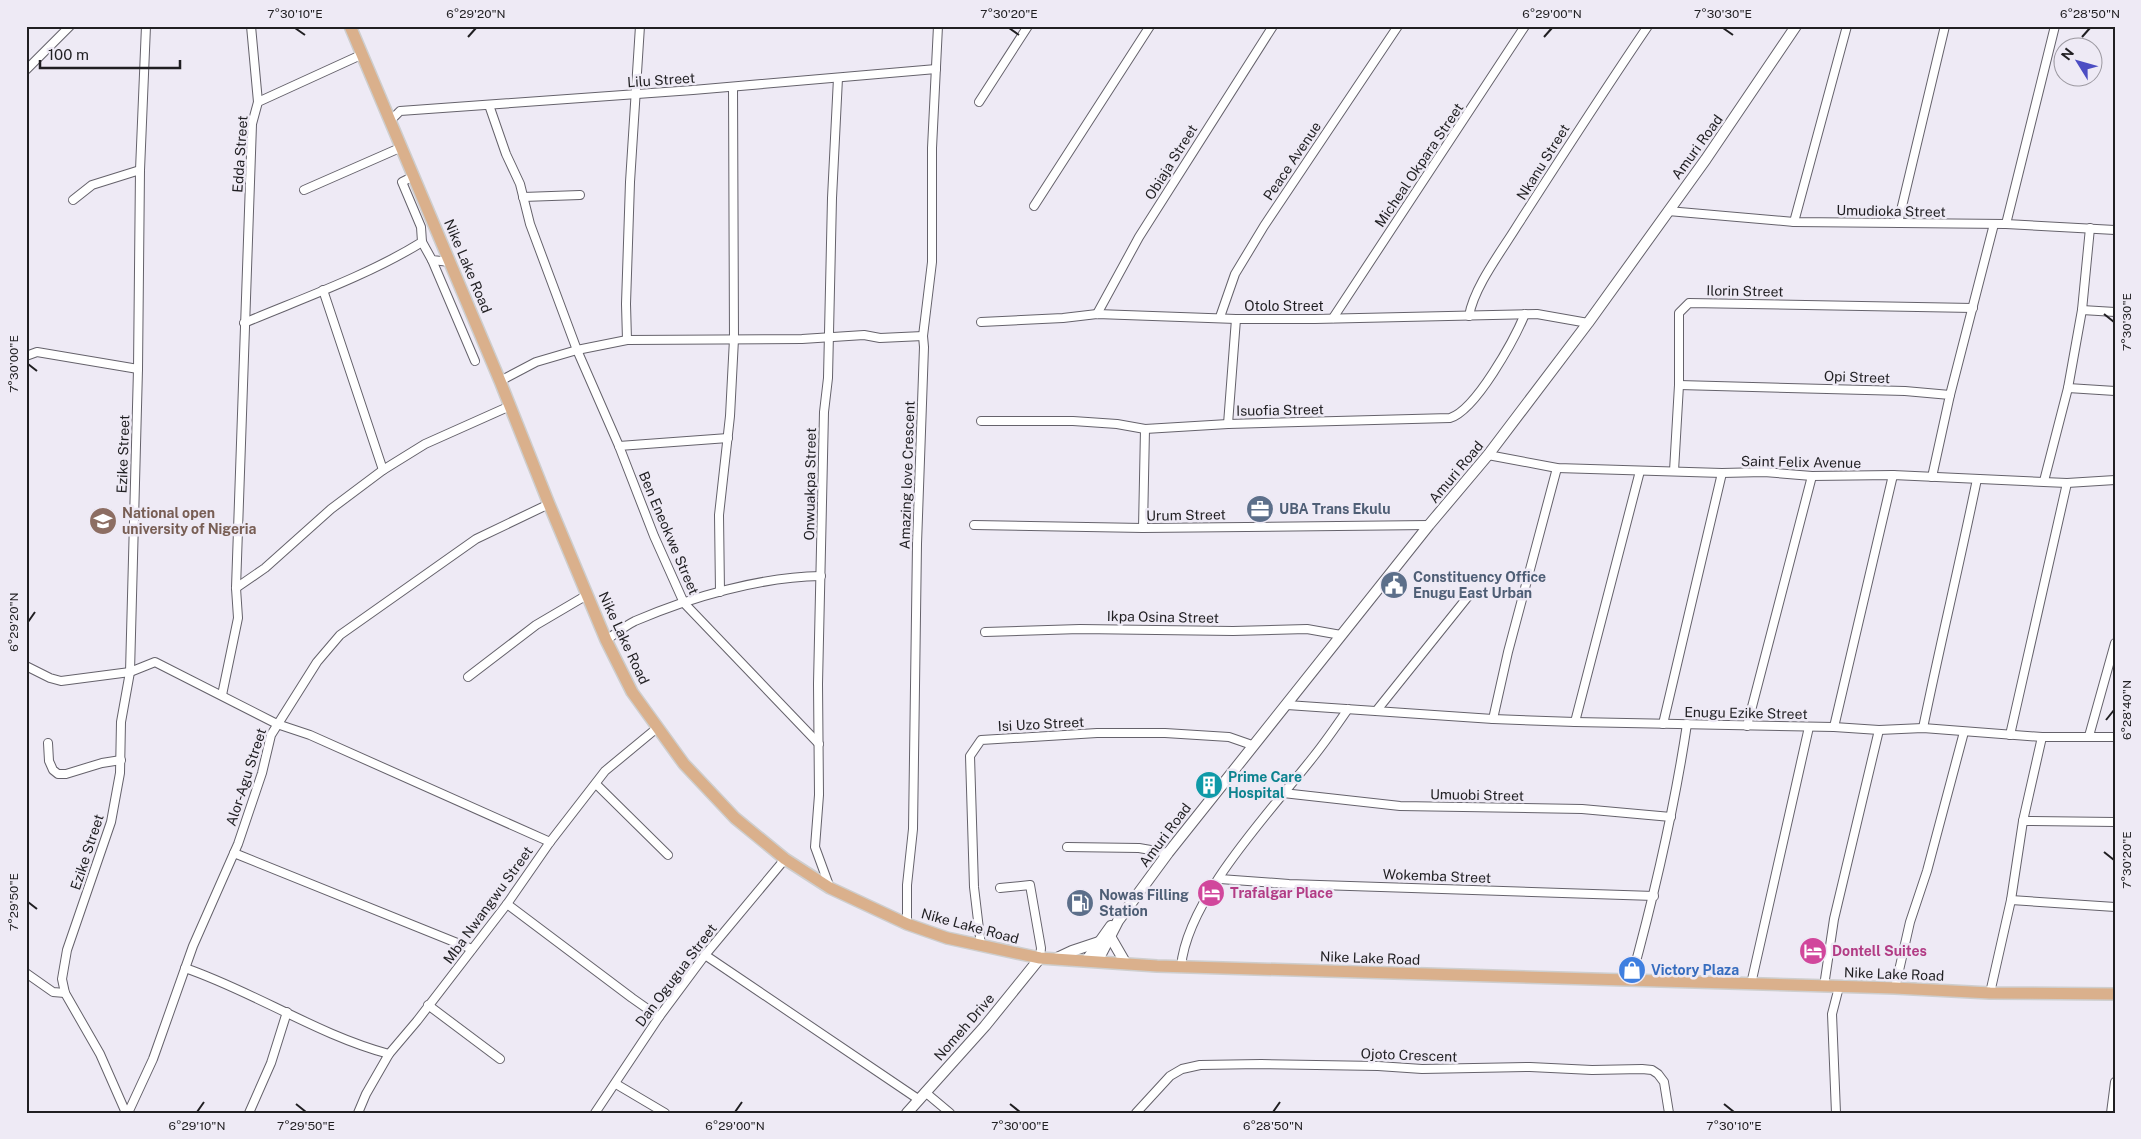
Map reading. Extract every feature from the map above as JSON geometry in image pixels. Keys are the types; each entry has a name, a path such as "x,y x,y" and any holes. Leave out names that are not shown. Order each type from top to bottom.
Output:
{"main road":[{"name":"Nike Lake Road","path":"350,26 500,381 606,640 632,692 684,764 735,818 785,859 830,888 907,924 947,938 1040,958 1181,967 1990,992 2115,994"},
{"name":"Amuri Road","path":"1092,962 1111,938 1118,921 1168,853 1429,524 1488,455 1588,323 1747,100 1796,26"},
{"name":"Amuri Road","path":"1092,962 1099,942 1113,924 1118,921"},
{"path":"1111,938 1126,964"},
{"path":"1055,959 1099,942"},
{"name":"Nomeh Drive","path":"907,1113 985,1026 1040,958"}],"street":[{"path":"26,70 70,26"},
{"name":"Ezike Street","path":"65,994 62,979 63,963 111,822 121,760 122,722 130,672 138,369 140,170 146,26"},
{"path":"251,26 258,102"},
{"path":"627,340 626,304 635,94 640,26"},
{"name":"Amazing love Crescent","path":"907,924 907,885 913,829 917,544 923,336 932,262 932,148 938,26"},
{"path":"979,102 1028,26"},
{"path":"1034,206 1150,26"},
{"name":"Obiaja Street","path":"1097,314 1139,237 1273,26"},
{"name":"Peace Avenue","path":"1220,317 1236,274 1264,226 1398,26"},
{"name":"Micheal Okpara Street","path":"1333,318 1526,26"},
{"name":"Nkanu Street","path":"1469,316 1471,304 1497,258 1591,108 1648,26"},
{"path":"1794,222 1847,26"},
{"path":"1898,223 1945,26"},
{"path":"2006,224 2055,26"},
{"name":"Edda Street","path":"222,695 238,618 236,588 252,124 258,102 363,54"},
{"name":"Lilu Street","path":"391,120 400,111 733,87 936,69"},
{"name":"Onwuakpa Street","path":"830,888 815,847 818,816 821,576 828,337 838,78"},
{"path":"720,592 719,515 728,438 734,339 733,87"},
{"name":"Ben Eneokwe Street","path":"489,105 506,154 520,184 530,224 577,350 619,446 654,536 684,603 819,744"},
{"path":"304,190 402,146"},
{"path":"73,200 92,185 140,170"},
{"path":"414,176 402,182 421,227 422,242 432,260 475,361"},
{"path":"523,197 580,195"},
{"name":"Umudioka Street","path":"1668,211 1794,222 2006,224 2114,229"},
{"path":"1932,477 1950,395 1994,224"},
{"path":"2044,481 2068,388 2082,310 2090,228"},
{"path":"244,323 323,290 407,251 422,242"},
{"path":"432,260 450,262"},
{"path":"323,290 382,470"},
{"name":"Ilorin Street","path":"1674,471 1679,385 1679,314 1689,302 1973,308"},
{"path":"2082,310 2115,312"},
{"name":"Otolo Street","path":"981,322 1063,318 1097,314 1236,319 1537,314 1588,323"},
{"name":"Isuofia Street","path":"981,421 1073,420 1145,429 1228,424 1450,418 1456,416 1479,392 1509,345 1525,314"},
{"path":"1228,424 1236,319"},
{"path":"500,381 536,362 577,350 627,340 864,335 880,338 923,336"},
{"path":"26,356 37,352 138,369"},
{"name":"Opi Street","path":"1679,385 1905,391 1950,395"},
{"path":"2068,388 2115,391"},
{"path":"236,588 265,568 332,509 382,470 425,444 510,406"},
{"path":"1144,528 1145,429"},
{"path":"619,446 728,438"},
{"name":"Saint Felix Avenue","path":"1488,455 1557,468 1722,473 1764,472 1812,476 1893,475 2068,483 2115,480"},
{"path":"1493,719 1508,652 1557,468"},
{"path":"1575,722 1640,471"},
{"path":"1663,724 1722,473"},
{"path":"1834,727 1893,475"},
{"path":"1747,726 1812,476"},
{"path":"1923,728 1977,479"},
{"path":"2010,735 2068,483"},
{"name":"Alor-Agu Street","path":"127,1113 153,1059 185,968 234,853 262,772 270,735 317,662 340,635 476,539 549,504"},
{"name":"Urum Street","path":"974,525 1144,528 1429,524"},
{"path":"606,640 633,622 720,592 772,580 821,576"},
{"path":"1377,710 1470,594"},
{"path":"468,678 536,625 588,595"},
{"name":"Ikpa Osina Street","path":"985,632 1080,628 1233,631 1306,629 1341,635"},
{"path":"2089,736 2115,643"},
{"path":"26,666 50,678 61,681 130,672 155,662 277,724 310,735 550,842"},
{"name":"Enugu Ezike Street","path":"1287,704 1493,719 1809,726 1879,730 1923,728 2042,737 2115,737"},
{"path":"1181,967 1183,950 1204,902 1348,709"},
{"path":"1631,980 1654,896 1671,817 1687,724"},
{"path":"1751,984 1809,726"},
{"name":"Mba Nwangwu Street","path":"358,1113 366,1094 389,1054 507,904 550,842 605,771 657,728"},
{"path":"1824,986 1834,919 1879,730"},
{"path":"1895,988 1910,922 1927,872 1964,732"},
{"name":"Isi Uzo Street","path":"981,946 974,887 970,756 981,740 1097,734 1166,733 1229,737 1252,745"},
{"path":"1990,992 2010,900 2023,821 2042,737"},
{"path":"48,743 49,760 53,770 58,774 121,760"},
{"path":"596,784 668,855"},
{"name":"Umuobi Street","path":"1284,794 1400,806 1582,809 1671,817"},
{"path":"2023,821 2115,822"},
{"path":"1067,848 1140,848 1168,853"},
{"path":"234,853 472,948"},
{"name":"Dan Ogugua Street","path":"595,1113 659,1017 705,955 785,859"},
{"name":"Wokemba Street","path":"1220,879 1289,884 1654,896"},
{"path":"1000,888 1030,885 1041,948 1040,958"},
{"path":"2010,900 2115,907"},
{"path":"507,904 659,1017"},
{"path":"705,955 950,1113"},
{"path":"185,968 216,979 324,1031 389,1054"},
{"path":"26,973 53,992 65,994 100,1054 127,1113"},
{"path":"1836,1113 1832,1014 1839,987"},
{"path":"428,1006 500,1059"},
{"path":"250,1113 271,1063 287,1012"},
{"name":"Ojoto Crescent","path":"1136,1113 1170,1076 1182,1069 1200,1065 1254,1064 1378,1066 1422,1070 1530,1067 1652,1070 1664,1082 1668,1113"},
{"path":"2110,1113 2115,1082"},
{"path":"616,1084 665,1113"}],"place":[{"name":"UBA Trans Ekulu","path":"1260,509"},
{"name":"National open university of Nigeria","path":"103,521"},
{"name":"Constituency Office Enugu East Urban","path":"1394,585"},
{"name":"Prime Care Hospital","path":"1209,785"},
{"name":"Trafalgar Place","path":"1211,893"},
{"name":"Nowas Filling Station","path":"1080,903"},
{"name":"Dontell Suites","path":"1813,951"},
{"name":"Victory Plaza","path":"1632,970"}]}
